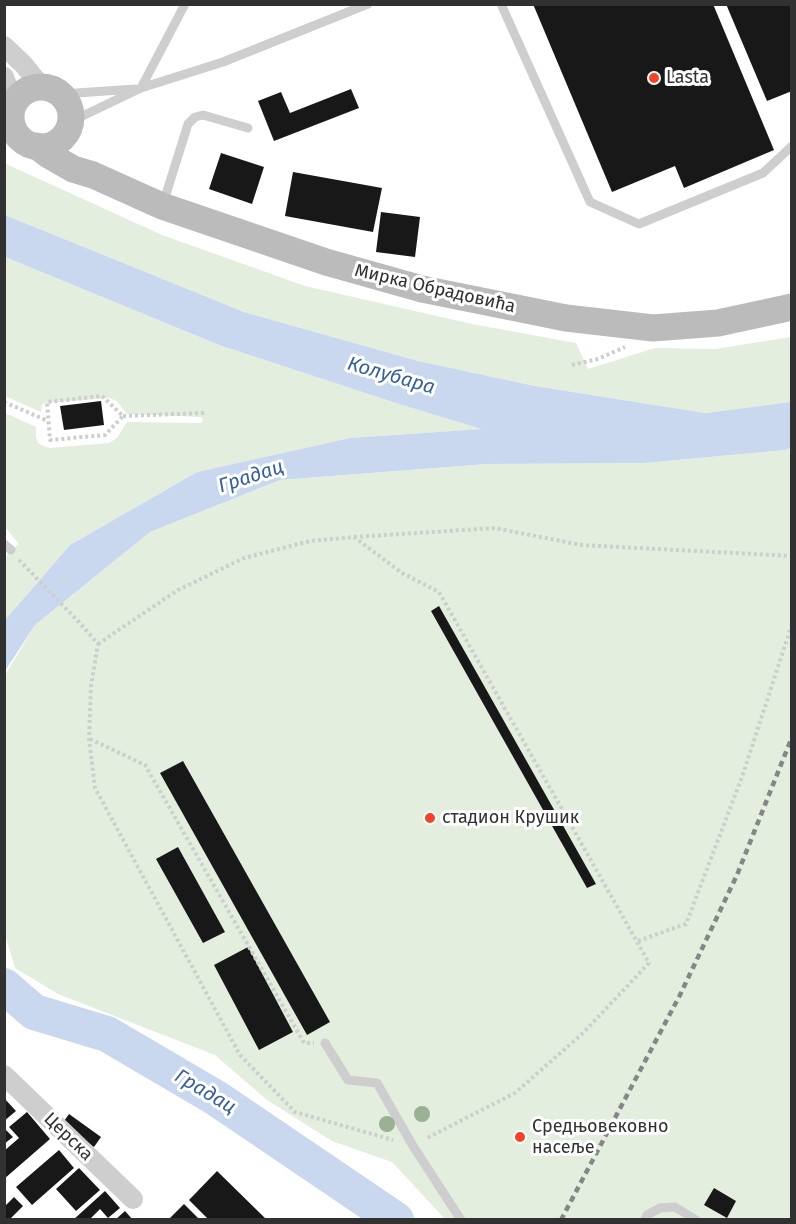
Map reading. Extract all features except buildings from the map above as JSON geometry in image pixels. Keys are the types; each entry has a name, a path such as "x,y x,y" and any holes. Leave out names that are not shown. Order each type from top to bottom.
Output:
{"street":[{"path":"4,46 52,90 71,112 69,128 58,142 48,146 15,124 4,77"},
{"path":"15,124 21,94 30,88 52,90"},
{"name":"Мирка Обрадовића","path":"15,124 47,154 73,169 93,175 162,206 326,262 422,289 566,318 653,328 718,323 785,304"},
{"path":"69,128 93,175"},
{"name":"Церска","path":"4,1075 133,1199"}],"lane":[{"path":"141,88 184,4"},
{"path":"69,128 141,88 223,62 368,4"},
{"path":"501,4 590,202 639,224 763,173 792,146"},
{"path":"52,90 141,88"},
{"path":"162,206 188,124 195,117 202,115 248,128"},
{"path":"325,1043 348,1080 377,1083 413,1146 460,1220"},
{"path":"645,1220 647,1215 660,1208 675,1207 696,1220"}],"path":[{"path":"572,365 598,359 621,350 653,328"},
{"path":"123,416 102,396 46,402 50,440 105,435 123,416 204,413"},
{"path":"4,402 48,421"},
{"path":"354,537 402,573 439,592 649,963 583,1033 515,1092 413,1146 295,1112 240,1054 95,788 89,739 91,686 98,644 178,590 244,558 310,541 354,537 495,528 581,545 792,556"},
{"path":"8,547 98,644"},
{"path":"638,940 686,924 742,777 792,624"},
{"path":"89,739 145,765 304,1043 325,1043"}],"green space":[{"path":"4,163 162,235 305,286 472,324 576,343 588,369 655,348 715,349 791,337 791,402 705,413 535,386 418,361 244,312 5,215"},
{"path":"5,257 219,345 399,404 484,429 350,438 197,472 70,545 5,620 5,559 19,544 5,527 5,413 36,427 38,443 50,448 109,443 117,438 127,422 201,423 203,420 201,417 127,414 117,401 109,398 45,403 42,405 41,412 5,396"},
{"path":"791,448 791,1219 445,1219 392,1162 332,1141 267,1100 215,1055 58,994 15,968 4,931 4,677 35,625 150,532 280,480 487,464 645,463"}],"water":[{"name":"Колубара","path":"5,215 244,312 418,361 535,386 705,413 791,402 791,448 645,463 487,464 280,480 150,532 35,625 5,671 5,620 70,545 197,472 350,438 482,429 219,345 5,257"}],"waterway":[{"name":"Градац","path":"4,986 34,1012 107,1034 216,1098 396,1220"}],"railway":[{"path":"561,1220 680,995 737,875 792,737"}],"place":[{"name":"Lasta","path":"654,78"},
{"name":"стадион Крушик","path":"430,818"},
{"name":"Средњовековно насеље","path":"520,1137"}]}
